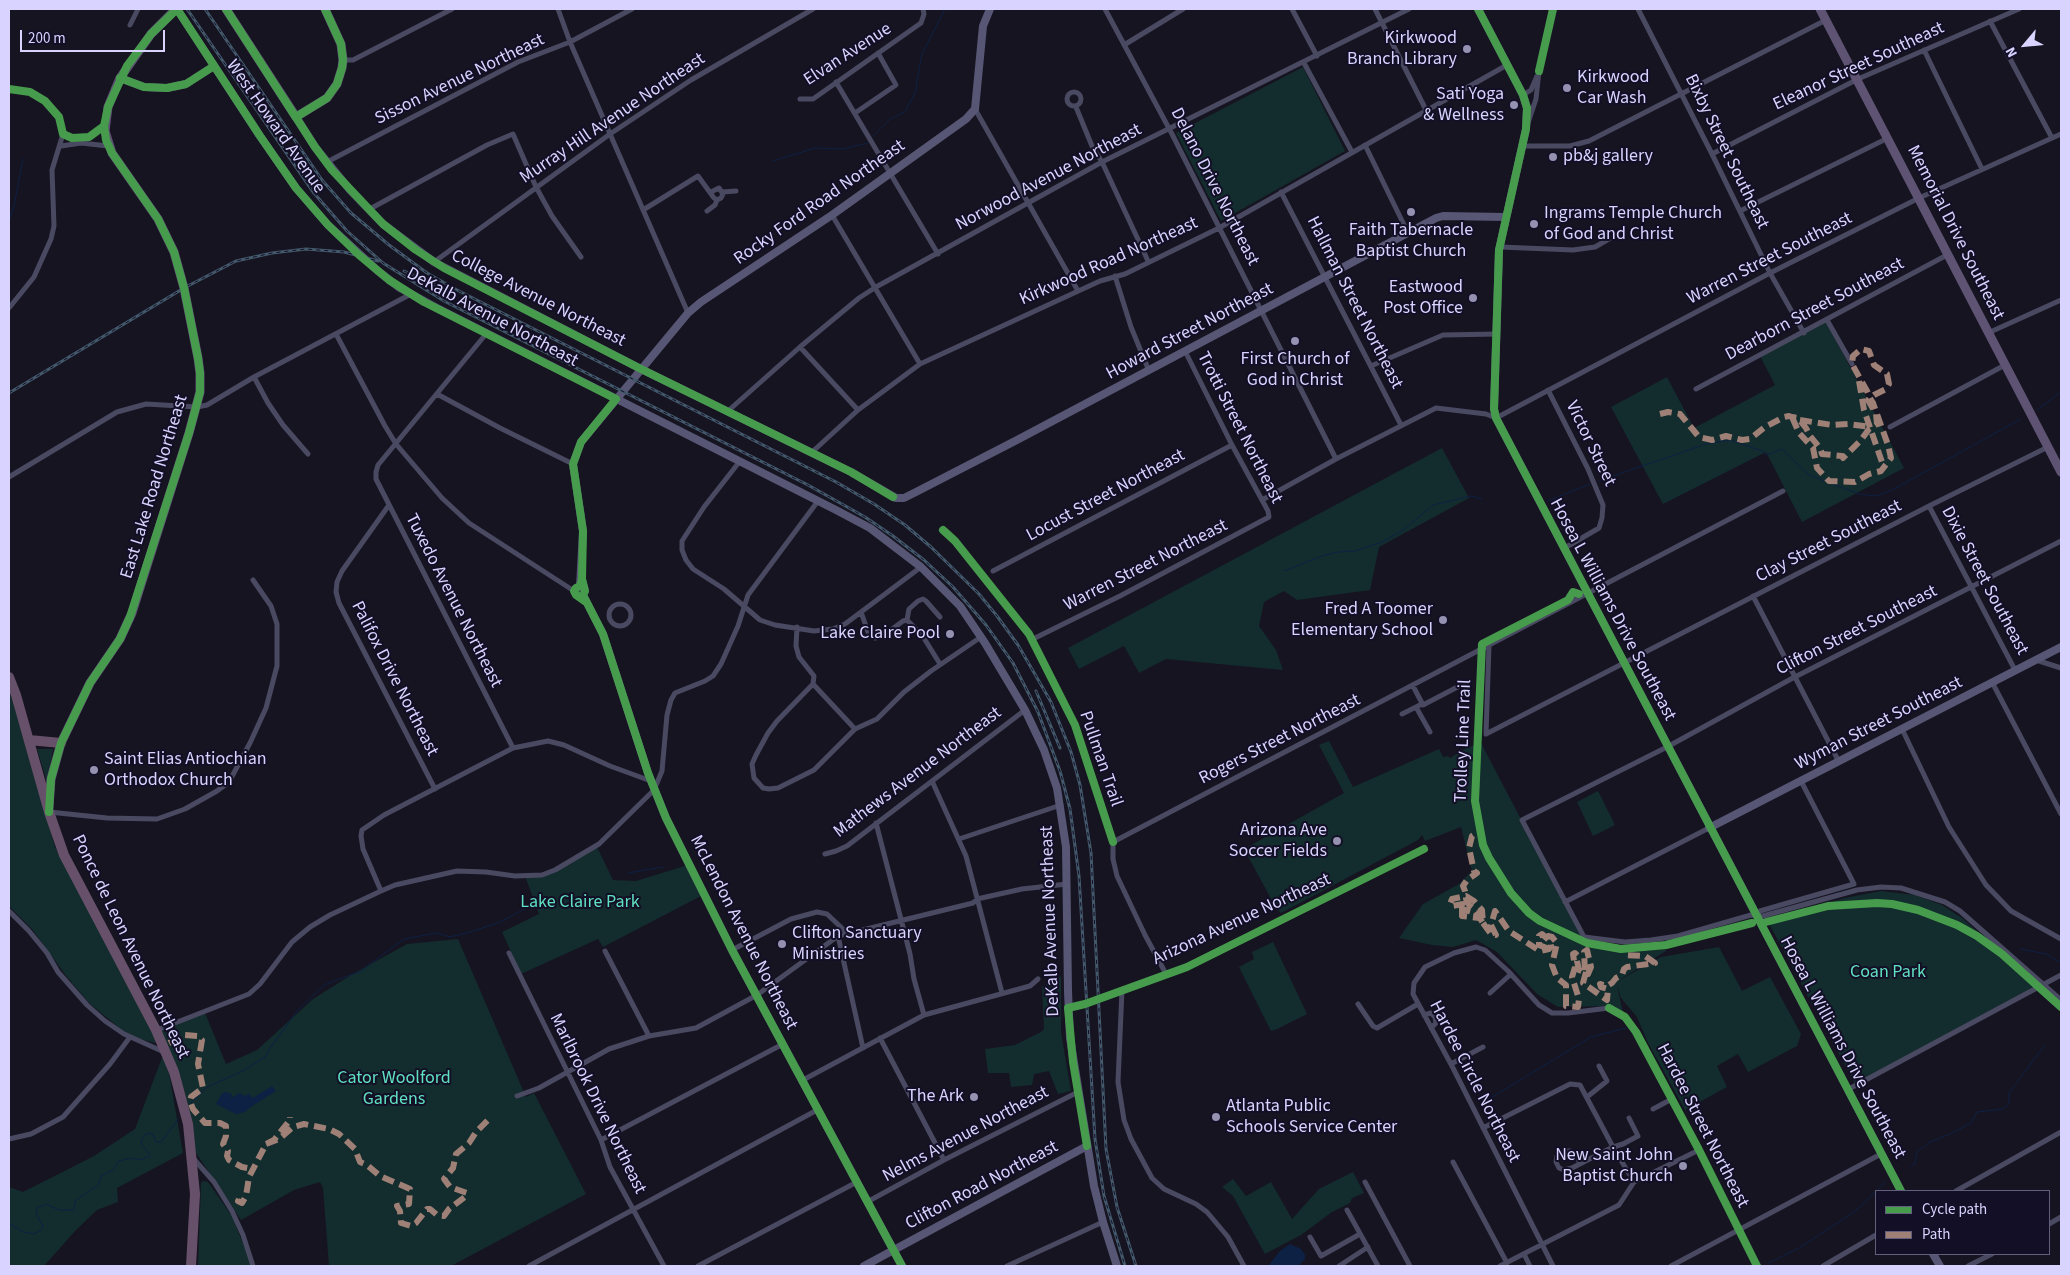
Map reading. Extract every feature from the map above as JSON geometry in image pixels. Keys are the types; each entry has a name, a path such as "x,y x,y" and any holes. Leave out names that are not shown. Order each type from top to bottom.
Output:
{"highway":[{"name":"Ponce de Leon Avenue Northeast","path":"9,677 49,812 64,855 156,1030 174,1072 186,1115 195,1194 191,1266"},
{"path":"29,740 61,742"}],"main road":[{"name":"College Avenue Northeast","path":"226,9 296,117"},
{"path":"296,117 322,102 332,92 340,76 343,60 338,34 325,9"},
{"name":"Memorial Drive Southeast","path":"1820,9 2061,472"},
{"name":"East Lake Road Northeast","path":"49,812 51,779 61,742 90,683 128,624 197,407 200,392 200,367 184,288 174,252 158,219 108,146 104,126 108,107 120,78 146,40 174,11"}],"street":[{"path":"130,25 138,9"},
{"path":"343,60 353,60 452,9"},
{"path":"558,9 570,42 688,314"},
{"name":"Sisson Avenue Northeast","path":"327,162 518,62 570,42 632,9"},
{"name":"Murray Hill Avenue Northeast","path":"434,262 610,134 691,80 813,9"},
{"name":"Elvan Avenue","path":"800,99 812,99 921,23 924,14 923,9"},
{"path":"990,9 985,19 982,34 975,109 1030,202 1078,291"},
{"name":"Delano Drive Northeast","path":"1105,9 1170,129 1336,459"},
{"path":"1124,45 1183,9"},
{"path":"1292,9 1317,56"},
{"path":"1375,9 1426,110"},
{"name":"Norwood Avenue Northeast","path":"728,411 859,298 1102,162 1409,9"},
{"name":"Hosea L Williams Drive Southeast","path":"1478,9 1523,95 1527,108 1526,129 1500,247 1494,409 1496,418 1586,594 1900,1190"},
{"path":"1526,129 1534,106 1539,71 1553,9"},
{"name":"Bixby Street Southeast","path":"1639,9 1770,273 1804,333"},
{"name":"Eleanor Street Southeast","path":"1712,154 1858,79 2019,9"},
{"name":"West Howard Avenue","path":"174,11 182,16 296,188 328,225 359,255"},
{"path":"1522,146 1578,145 1827,20"},
{"path":"1990,21 2052,138"},
{"path":"1924,50 1982,169"},
{"path":"855,113 896,85 878,53"},
{"path":"1304,63 1352,152"},
{"name":"Kirkwood Road Northeast","path":"811,453 858,410 920,364 1100,281 1125,274 1219,228 1507,65"},
{"path":"120,78 144,87 167,88 186,84 214,66"},
{"path":"1523,95 1532,90 1539,71"},
{"path":"836,82 938,254"},
{"path":"9,89 30,92 46,101 59,117 63,134 52,170 54,226 52,239 34,277 9,308"},
{"path":"1076,107 1092,146 1102,162 1148,262"},
{"name":"Rocky Ford Road Northeast","path":"573,464 581,442 688,314 701,302 832,215 954,128 975,109"},
{"name":"College Avenue Northeast","path":"296,117 327,162 368,210 400,238 434,262 641,369 851,472 893,497"},
{"path":"63,134 72,138 83,138 95,133 104,126"},
{"path":"368,210 487,145 513,134 536,187 552,216 581,257"},
{"name":"Warren Street Southeast","path":"1496,418 1770,273 1919,198 2061,134"},
{"path":"1740,211 1888,137"},
{"path":"60,146 81,143 108,146"},
{"path":"1365,145 1408,233"},
{"path":"643,210 698,176 717,200"},
{"path":"711,192 719,188 722,192 736,191"},
{"path":"707,211 721,198 722,192"},
{"name":"Hallman Street Northeast","path":"1281,192 1401,425"},
{"path":"832,215 920,364"},
{"name":"Howard Street Northeast","path":"893,497 900,498 916,492 1185,352 1260,310 1443,216 1506,217"},
{"path":"1500,247 1573,250 1595,247 1614,236"},
{"name":"DeKalb Avenue Northeast","path":"359,255 389,280 411,294 486,334 818,500 870,528 921,567 960,606 982,637 1026,710 1047,756 1060,805 1066,835 1070,1038 1087,1146 1102,1222 1117,1266"},
{"name":"Dearborn Street Southeast","path":"1696,390 1947,255"},
{"path":"1115,276 1149,371"},
{"path":"9,477 118,412 146,404 197,407 207,405 254,377 411,294"},
{"path":"1988,333 2061,300"},
{"path":"1827,320 1852,364"},
{"name":"McLendon Avenue Northeast","path":"336,334 396,444 442,498 469,522 581,591 600,627 654,790 666,818 732,950 804,1080 902,1266"},
{"path":"396,444 486,334"},
{"path":"1370,366 1443,335 1497,334"},
{"path":"800,347 858,410"},
{"name":"Trotti Street Northeast","path":"1185,352 1269,516"},
{"path":"1890,427 2005,365"},
{"path":"254,377 283,426 308,454"},
{"name":"Victor Street","path":"1548,390 1588,470 1603,505 1602,518 1598,528 1563,549"},
{"path":"438,394 500,428 573,464 583,531 581,591"},
{"path":"1262,500 1336,459 1436,408 1486,414 1496,418"},
{"name":"Tuxedo Avenue Northeast","path":"396,444 378,465 376,479 513,748"},
{"name":"Locust Street Northeast","path":"993,571 1232,445"},
{"name":"Clay Street Southeast","path":"1489,646 1486,734 2048,447"},
{"path":"740,461 704,507 682,540 682,550 686,560 693,569 724,589 760,620 775,625 814,631 833,629 845,624 921,567"},
{"name":"Rogers Street Northeast","path":"1166,974 1117,876 1113,859 1113,842 1784,491"},
{"path":"156,1030 249,994 260,984 292,942 310,927 330,915 381,891 396,885 457,871 516,876 545,874 578,858 599,844 654,790 662,771 667,715 671,700 675,693 713,676 721,664 753,587 818,500"},
{"name":"Palifox Drive Northeast","path":"389,505 342,571 337,582 336,592 339,603 435,789"},
{"name":"Dixie Street Southeast","path":"1930,506 2015,670"},
{"name":"Warren Street Northeast","path":"1035,638 1120,596 1269,516"},
{"name":"Clifton Street Southeast","path":"1565,902 1522,820 1667,747 1795,678 1972,588 2061,540"},
{"path":"49,812 107,818 156,819 185,809 229,782 247,750 266,708 277,666 277,624 271,606 253,580"},
{"path":"1753,596 1839,762"},
{"path":"907,620 911,606 923,599 940,617"},
{"path":"624,604 630,610 631,619 625,625 616,625 611,620 609,612 612,608 624,604"},
{"path":"861,612 868,632 875,638 884,636 907,620"},
{"path":"600,627 611,620"},
{"path":"907,620 922,635 940,664"},
{"path":"797,627 796,646 800,657 814,676 813,684 787,709 768,732 752,764 751,771 763,788 774,789 814,770 855,729 877,719 904,692 940,664 982,637"},
{"name":"Wyman Street Southeast","path":"1709,828 2061,647"},
{"name":"Dixie Street Southeast","path":"2036,660 2061,668"},
{"path":"1402,714 1467,682"},
{"path":"1992,682 2061,814"},
{"path":"813,684 855,729"},
{"path":"1413,686 1430,732"},
{"name":"Mathews Avenue Northeast","path":"825,854 847,846 1026,710"},
{"path":"1902,729 1949,827 1986,885 2011,911 2061,939"},
{"path":"381,891 363,849 362,830 384,815 513,748 548,741 564,745 602,763 651,781"},
{"path":"932,781 966,856 1002,993"},
{"path":"1756,916 1760,911 1854,884 1801,781"},
{"path":"959,839 1060,805"},
{"path":"876,824 924,1015"},
{"path":"1709,828 1565,902 1584,937 1624,942 1651,940 1678,936 1751,915 1763,916 1857,890 1881,887 1910,890 1945,902 1960,911 2061,1000"},
{"name":"Arizona Avenue Northeast","path":"1068,1008 1187,967 1424,849"},
{"path":"518,1096 539,1088 609,1050 649,1036 696,1028 757,995 838,936 973,903 977,899 1022,889 1067,884"},
{"path":"9,911 29,931 47,953 58,972 87,1005 105,1021 130,1037 166,1053"},
{"path":"732,950 791,919 817,912 827,914 847,933"},
{"path":"838,936 863,1048"},
{"name":"Hardee Circle Northeast","path":"1553,1266 1451,1064 1413,994 1414,983 1424,967 1454,953 1476,947 1485,950 1511,974 1539,1005 1552,1013 1609,1008"},
{"path":"605,951 649,1036"},
{"name":"Marlbrook Drive Northeast","path":"509,953 601,1140 610,1166 664,1266"},
{"path":"1490,994 1511,974"},
{"path":"1847,1090 2044,986 2061,975"},
{"path":"804,1080 924,1015 1030,986 1038,979"},
{"path":"1122,990 1118,1082 1124,1120 1132,1139 1152,1178 1164,1189 1196,1204 1207,1212 1228,1237 1244,1266"},
{"path":"1358,1004 1373,1026 1378,1028 1418,1004"},
{"name":"Hardee Street Northeast","path":"1609,1008 1625,1017 1636,1032 1699,1150 1757,1266"},
{"path":"9,1139 31,1134 50,1126 63,1117 110,1064 130,1037"},
{"path":"880,1038 944,1160"},
{"path":"601,1140 783,1044"},
{"path":"1451,1064 1483,1047"},
{"path":"1587,1098 1607,1081 1599,1066"},
{"path":"1483,1128 1570,1084 1580,1086 1634,1182"},
{"name":"Nelms Avenue Northeast","path":"867,1202 944,1160 1078,1092"},
{"path":"1653,1109 1672,1099"},
{"path":"529,1266 634,1211 819,1109"},
{"path":"1580,1163 1575,1154 1570,1151 1560,1152 1557,1156 1556,1162 1559,1168 1564,1170 1580,1163 1613,1147 1623,1144 1638,1136 1629,1118"},
{"path":"1958,1190 2061,1132"},
{"name":"Clifton Road Northeast","path":"864,1266 1087,1146"},
{"path":"1500,1266 1619,1205 1634,1182 1699,1150"},
{"path":"1671,1266 1881,1154"},
{"path":"191,1156 214,1182 232,1211 243,1235 253,1266"},
{"path":"1452,1162 1507,1263"},
{"path":"698,1266 857,1182"},
{"path":"1365,1182 1410,1266"},
{"path":"1347,1210 1378,1266"},
{"path":"1007,1266 1102,1222"},
{"path":"1310,1237 1321,1256 1360,1234"},
{"path":"1823,1266 1875,1237"},
{"path":"1339,1266 1368,1247"},
{"path":"1524,1254 1530,1266"},
{"path":"1968,1266 1990,1255"}],"green space":[{"path":"1303,67 1345,151 1221,221 1176,133"},
{"path":"1825,320 1904,468 1802,522 1766,452 1663,504 1611,407 1667,377 1694,428 1775,385 1759,354"},
{"path":"1442,448 1469,498 1379,547 1370,590 1297,600 1284,591 1264,602 1259,626 1276,650 1283,670 1166,659 1139,673 1124,646 1079,669 1068,648"},
{"path":"9,689 55,847 157,1041 155,1043 129,1036 89,1003 67,977 32,929 9,906"},
{"path":"1329,741 1353,787 1439,749 1443,757 1448,756 1450,758 1468,747 1481,743 1588,947 1618,951 1666,947 1666,951 1616,982 1661,957 1719,947 1742,991 1770,977 1801,1034 1797,1046 1748,1072 1738,1054 1717,1066 1727,1087 1685,1110 1648,1043 1637,1017 1621,998 1617,985 1623,1013 1611,1006 1558,1007 1537,994 1497,952 1476,940 1453,947 1399,938 1423,904 1459,884 1472,871 1461,827 1425,841 1422,835 1418,840 1281,913 1276,908 1244,849 1344,793 1319,745"},
{"path":"37,749 53,749 47,782"},
{"path":"1598,791 1615,825 1593,836 1577,802"},
{"name":"Lake Claire Park","path":"597,847 613,880 636,881 688,865 703,895 603,947 598,939 521,974 502,932 539,914 525,876 545,874"},
{"name":"Coan Park","path":"1881,891 1915,895 1942,905 1962,918 2035,982 2034,987 1855,1084 1767,920 1845,898"},
{"name":"Cator Woolford Gardens","path":"458,939 526,1097 534,1093 586,1194 451,1266 329,1266 323,1188 320,1182 294,1190 241,1220 196,1153 189,1114 161,1030 205,1013 226,1064 257,1050 313,999 351,975 407,944"},
{"path":"1273,942 1307,1014 1271,1031 1239,967 1254,959 1252,952"},
{"path":"1061,976 1061,1032 1071,1091 1058,1094 1049,1071 1034,1074 1032,1085 1011,1087 1009,1073 988,1073 985,1049 1015,1045 1041,1032 1044,1029 1042,987"},
{"path":"165,1050 183,1153 117,1188 118,1202 97,1210 75,1231 44,1266 9,1266 9,1187 23,1192 94,1156 135,1129"},
{"path":"1353,1172 1364,1193 1352,1198 1350,1203 1332,1212 1301,1235 1265,1254 1233,1196 1222,1187 1233,1179 1246,1196 1271,1182 1292,1219 1319,1189"},
{"path":"203,1181 208,1182 232,1216 252,1266 198,1266 201,1183"}],"water":[{"path":"272,1086 276,1091 245,1112 236,1114 216,1104 225,1092 232,1094 231,1098 240,1093 244,1096 249,1094 253,1098"},
{"path":"1290,1244 1301,1249 1305,1259 1298,1266 1268,1266 1280,1251"}],"waterway":[{"path":"873,136 890,119 905,112 916,91 922,54 945,9"},
{"path":"773,161 815,148 843,149 868,143"},
{"path":"9,221 14,206 23,159"},
{"path":"2037,410 2061,392"},
{"path":"1599,481 1706,444 1730,440 1762,451 1767,455 1782,449 1809,475 1859,494 1876,496 1892,490 2021,419"},
{"path":"1548,501 1590,484"},
{"path":"1284,571 1322,556 1338,552 1355,551 1382,542 1403,530 1433,505 1471,496 1482,499"},
{"path":"628,873 663,867"},
{"path":"190,1104 207,1087 243,1071 266,1056 298,1010 324,985 361,971 404,939 436,933 450,937 470,932 500,922 534,904"},
{"path":"2021,949 2046,954 2061,963"},
{"path":"1484,1102 1591,1037 1626,1028"},
{"path":"1911,1167 1915,1164 1917,1152 1930,1142 1971,1123 1977,1112 2003,1109 2009,1104 2009,1093 2044,1046"},
{"path":"9,1223 23,1232 34,1234 41,1230 43,1226 36,1214 37,1208 46,1204 59,1210 74,1210 75,1201 98,1185 101,1176 113,1170 119,1161 131,1158 139,1160 150,1155 142,1145 141,1141 144,1136 149,1133 153,1135 156,1142 161,1142 179,1118"},
{"path":"1877,1190 1886,1182"},
{"path":"1769,1263 1799,1248 1854,1212 1875,1192"}],"railway":[{"path":"187,9 313,192 347,231 383,263 444,301 808,485 865,517 924,560 953,587 986,625 1013,663 1038,712 1060,771 1070,809 1079,876 1095,1139 1104,1196 1125,1266"},
{"path":"205,9 322,180 351,213 389,245 427,273 457,290 836,482 874,504 905,525 931,547 979,594 997,616 1018,645 1051,702 1071,752 1080,785 1091,853 1106,1149 1117,1207 1136,1266"},
{"path":"9,393 184,288 236,261 272,253 306,249 344,252 378,261"},
{"path":"404,271 438,286"},
{"path":"1036,691 1060,748"}],"marked path":[{"path":"1660,414 1668,412 1680,414 1699,437 1712,440 1726,436 1742,440 1750,439 1765,427 1784,417 1789,416 1798,418 1820,448 1822,454 1842,456 1843,458 1869,429 1877,424 1876,414 1868,400 1870,398 1874,395 1886,389 1889,384 1887,374 1874,365 1869,351 1861,349 1853,356 1852,364 1867,391 1870,398 1873,403 1891,458 1881,471 1869,474 1855,482 1829,481 1817,468 1813,448 1799,433 1792,417"},
{"path":"1859,381 1864,410 1884,468"},
{"path":"1800,420 1832,425 1848,424 1871,427"},
{"path":"1462,909 1462,916 1479,918 1476,913 1462,909 1462,907 1467,907 1463,904 1452,906 1450,904 1452,899 1466,896 1474,901 1482,910 1483,923 1474,909 1469,905 1466,899 1466,896 1465,891 1463,886 1467,880 1477,873 1474,871 1469,848 1472,836 1480,831"},
{"path":"1483,923 1491,934 1496,935 1491,925 1495,911 1509,931 1540,951 1549,949 1551,946 1550,941 1542,934 1539,936 1539,945 1549,949"},
{"path":"1546,938 1548,936 1552,937 1557,943 1552,965 1557,978 1566,985 1566,1006 1578,1007 1579,999 1572,977 1575,967 1573,954 1575,953 1578,956 1579,970 1588,974 1591,967 1587,950 1584,952 1585,971"},
{"path":"1586,972 1583,983 1607,1000 1608,989 1601,987 1600,984 1607,986 1612,983 1622,975 1627,967 1655,963 1645,956 1625,955 1623,953"},
{"path":"169,1043 185,1035 198,1036 202,1040 198,1064 203,1088 191,1097 190,1101 193,1109 205,1123 220,1123 226,1126 226,1136 223,1144 228,1151 227,1156 229,1160 242,1167 253,1169"},
{"path":"239,1199 238,1201 242,1203 246,1196 249,1177 266,1144 274,1140 290,1120 290,1117"},
{"path":"266,1144 279,1139 293,1127 304,1124 329,1129 339,1134 355,1149 360,1162 367,1165 380,1176 410,1189 409,1204 397,1206 400,1211 401,1223 411,1226 416,1223 427,1209 430,1209 437,1215 444,1216 449,1209 466,1196 467,1193 450,1187 444,1179 453,1168 456,1154 469,1143 476,1132 490,1118"}],"cycle path":[{"path":"177,9 296,188 328,225 359,255 389,280 424,302 616,399"},
{"path":"49,812 51,779 61,743 90,683 120,639 130,617 189,433 200,392 198,358 184,288 174,252 158,219 112,153 106,140 104,126 108,107 127,66 151,34 177,9"},
{"path":"226,9 315,147 332,170 383,224 416,250 444,268 641,369 851,472 893,497"},
{"path":"296,117 327,98 337,84 342,68 341,44 325,9"},
{"path":"1478,9 1523,95 1527,108 1526,129 1499,250 1494,409 1496,418 1900,1190"},
{"path":"1539,71 1553,9"},
{"path":"120,78 144,87 167,88 186,84 214,66"},
{"path":"9,89 30,92 45,101 59,117 63,134 72,138 89,137 104,126"},
{"path":"586,602 576,595 574,591 580,586 582,579 583,531 573,464 581,442 616,399"},
{"name":"Pullman Trail","path":"943,530 955,541 1029,634 1075,725 1113,842"},
{"path":"582,579 585,591 583,595 603,634 648,773 666,818 732,950 902,1266"},
{"name":"Trolley Line Trail","path":"1579,594 1573,592 1568,600 1482,644 1475,801 1483,845 1489,858 1511,893 1529,913 1540,921 1587,943 1621,949 1666,945 1752,923"},
{"path":"1087,1146 1073,1062 1068,1008 1085,1004 1187,967 1424,849"},
{"path":"1766,922 1828,906 1877,903 1892,904 1918,910 1957,925 1977,936 2002,954 2061,1007"},
{"path":"1609,1008 1625,1017 1636,1032 1699,1150 1757,1266"}],"place":[{"name":"Kirkwood Branch Library","path":"1467,49"},
{"name":"Kirkwood Car Wash","path":"1567,88"},
{"name":"Sati Yoga & Wellness","path":"1514,105"},
{"name":"pb&j gallery","path":"1553,157"},
{"name":"Faith Tabernacle Baptist Church","path":"1411,212"},
{"name":"Ingrams Temple Church of God and Christ","path":"1534,224"},
{"name":"Eastwood Post Office","path":"1473,298"},
{"name":"First Church of God in Christ","path":"1295,341"},
{"name":"Fred A Toomer Elementary School","path":"1443,620"},
{"name":"Lake Claire Pool","path":"950,634"},
{"name":"Saint Elias Antiochian Orthodox Church","path":"94,770"},
{"name":"Arizona Ave Soccer Fields","path":"1337,841"},
{"name":"Clifton Sanctuary Ministries","path":"782,944"},
{"name":"The Ark","path":"974,1097"},
{"name":"Atlanta Public Schools Service Center","path":"1216,1117"},
{"name":"New Saint John Baptist Church","path":"1683,1166"}]}
